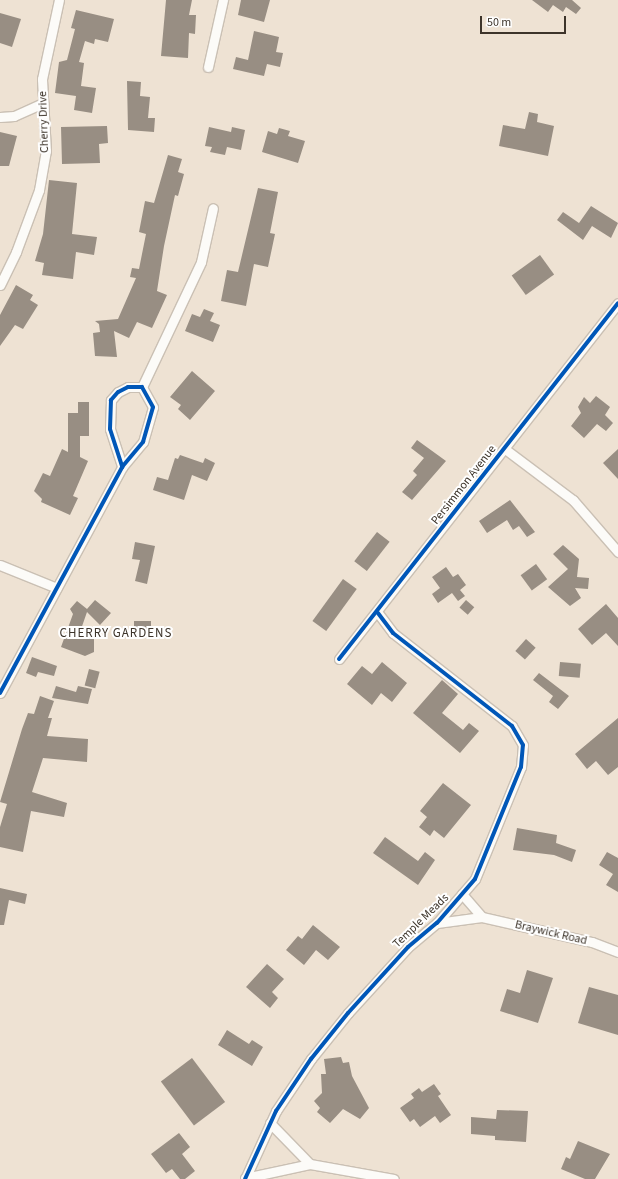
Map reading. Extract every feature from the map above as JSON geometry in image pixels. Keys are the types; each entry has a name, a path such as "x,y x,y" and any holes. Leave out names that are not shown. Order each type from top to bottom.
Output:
{"street":[{"name":"Cherry Drive","path":"0,284 16,252 39,190 46,151 42,79 59,0"},
{"path":"208,67 223,0"},
{"path":"0,117 14,116 43,103"},
{"path":"142,387 201,262 213,208"},
{"name":"Persimmon Avenue","path":"339,659 378,613 618,303"},
{"path":"122,467 110,429 111,400 118,392 128,387 142,387"},
{"path":"0,693 122,467 143,442 152,418 150,397 142,387"},
{"path":"505,449 573,500 618,552"},
{"path":"0,565 57,588"},
{"name":"Temple Meads","path":"245,1178 270,1123 311,1059 348,1013 408,947 437,923 475,879 521,767 524,746 512,726 498,713 393,633 378,613"},
{"path":"462,894 482,917"},
{"name":"Braywick Road","path":"437,923 482,917 592,942 618,952"},
{"path":"270,1123 310,1164"},
{"path":"245,1178 310,1164 394,1179"}],"building":[{"path":"166,0 192,0 189,15 196,15 195,34 189,33 188,58 161,56"},
{"path":"241,0 270,0 264,22 238,15"},
{"path":"532,0 572,0 581,8 576,14 566,7 563,12 553,5 548,12"},
{"path":"76,10 114,19 108,42 95,39 94,44 85,41 79,62 84,63 81,86 96,88 92,113 74,110 76,96 55,93 59,62 67,60 75,29 71,28"},
{"path":"0,13 21,19 12,47 0,43"},
{"path":"254,31 279,37 276,52 283,53 280,67 267,64 264,76 233,69 236,57 248,60"},
{"path":"127,81 141,82 140,96 150,97 148,118 155,118 154,132 128,130"},
{"path":"529,112 538,114 537,122 554,126 548,156 499,146 503,125 525,129"},
{"path":"107,126 108,143 99,144 100,163 62,164 61,127"},
{"path":"209,127 231,132 232,127 245,130 241,150 227,147 225,155 210,152 212,147 205,146"},
{"path":"279,128 290,131 288,136 305,141 298,163 262,152 268,131 277,134"},
{"path":"0,132 17,136 9,166 0,166"},
{"path":"168,155 182,159 178,172 184,174 178,196 175,195 164,246 157,291 167,295 152,328 137,322 129,338 114,331 117,357 95,356 93,333 100,332 99,324 95,321 118,319 136,278 130,277 132,268 139,269 146,234 139,232 145,201 154,203"},
{"path":"49,180 77,183 72,234 97,237 94,255 76,252 73,279 42,275 44,263 35,261 43,234"},
{"path":"258,188 278,192 270,233 275,234 268,267 254,264 246,306 221,301 227,270 238,272"},
{"path":"591,206 618,223 611,238 592,226 583,240 557,220 563,212 579,223"},
{"path":"540,255 554,274 526,295 512,276"},
{"path":"16,285 33,295 30,300 38,305 23,329 15,325 0,346 0,315"},
{"path":"204,309 214,313 210,321 220,325 213,342 185,331 192,314 200,317"},
{"path":"192,371 215,391 190,420 178,409 181,405 170,397"},
{"path":"596,396 610,407 605,415 613,423 606,431 597,424 584,438 571,426 581,413 578,407 584,397 590,403"},
{"path":"78,402 89,402 89,436 80,436 80,457 88,461 73,496 78,498 70,515 41,502 42,499 34,491 43,473 50,476 62,449 68,452 68,413 78,413"},
{"path":"417,440 446,461 412,500 402,492 417,475 413,471 424,458 411,448"},
{"path":"618,449 618,479 603,463"},
{"path":"180,455 203,463 205,458 215,463 207,481 192,475 184,500 153,490 157,477 168,480 175,458 178,459"},
{"path":"510,500 535,532 527,537 519,526 513,530 507,520 487,533 479,521"},
{"path":"377,532 390,542 367,571 354,561"},
{"path":"135,542 155,546 147,584 135,581 140,560 132,559"},
{"path":"563,545 579,559 577,577 589,578 588,589 575,588 581,598 570,606 548,587 568,569 553,554"},
{"path":"536,564 547,579 532,591 521,575"},
{"path":"446,567 453,577 458,574 466,585 460,590 465,596 458,601 452,593 438,603 432,594 440,588 432,577"},
{"path":"343,579 357,589 326,631 312,621"},
{"path":"95,600 111,613 100,625 87,612 79,635 94,639 94,652 85,656 61,647 73,614 70,609 77,601 87,609"},
{"path":"466,600 474,607 468,615 459,608"},
{"path":"606,604 618,618 618,646 606,633 592,645 578,629"},
{"path":"134,621 151,621 151,632 134,632"},
{"path":"526,639 536,648 525,660 515,651"},
{"path":"32,657 57,666 54,676 38,672 36,677 26,673"},
{"path":"382,662 407,683 392,702 381,693 372,705 347,684 362,666 372,674"},
{"path":"560,662 581,664 580,678 559,676"},
{"path":"89,669 100,672 95,688 85,685"},
{"path":"539,673 569,696 558,709 549,702 553,696 533,680"},
{"path":"442,680 458,694 442,713 463,730 469,723 479,731 460,753 413,713"},
{"path":"56,686 76,692 78,686 92,689 88,704 52,698"},
{"path":"40,696 54,701 48,718 52,718 47,736 88,739 87,762 43,758 32,792 67,803 64,817 31,811 23,852 0,847 0,827 7,804 0,802 28,713 34,714"},
{"path":"618,718 618,767 608,775 596,761 587,769 575,754"},
{"path":"443,783 471,805 444,838 434,830 430,836 419,827 427,817 420,811"},
{"path":"517,828 557,835 556,843 576,850 572,862 554,855 513,850"},
{"path":"385,837 418,861 425,852 435,860 418,885 373,853"},
{"path":"607,852 618,858 618,892 606,885 613,874 599,865"},
{"path":"0,888 27,894 25,904 9,900 4,925 0,925"},
{"path":"313,925 340,947 328,960 316,950 304,965 286,950 298,936 302,939"},
{"path":"267,964 284,979 272,992 278,998 270,1008 246,987"},
{"path":"527,970 553,978 538,1023 500,1011 507,989 520,993"},
{"path":"589,987 618,995 618,1035 578,1023"},
{"path":"227,1030 249,1044 252,1040 263,1047 252,1066 218,1045"},
{"path":"341,1057 343,1063 349,1062 352,1076 369,1108 360,1119 343,1109 330,1123 317,1112 320,1108 314,1101 322,1093 321,1074 326,1074 324,1059"},
{"path":"192,1058 225,1102 194,1125 161,1081"},
{"path":"434,1084 441,1094 438,1096 451,1115 440,1123 435,1116 420,1127 414,1119 410,1122 400,1108 414,1098 411,1094 419,1088 422,1092"},
{"path":"497,1110 528,1111 526,1142 495,1140 495,1136 471,1134 471,1117 496,1119"},
{"path":"179,1133 190,1147 182,1154 195,1171 185,1179 180,1179 172,1169 166,1173 151,1154"},
{"path":"578,1141 610,1154 595,1179 585,1179 561,1169 566,1157 570,1159"}],"cycle path":[{"path":"339,659 618,303"},
{"path":"0,693 122,467 143,442 153,407 142,387 128,387 118,392 111,400 110,429 122,467"},
{"path":"245,1179 276,1111 311,1059 348,1013 408,947 437,923 475,879 521,767 523,745 512,726 393,633 378,613"}],"district":[{"name":"CHERRY GARDENS","path":"116,633"}]}
